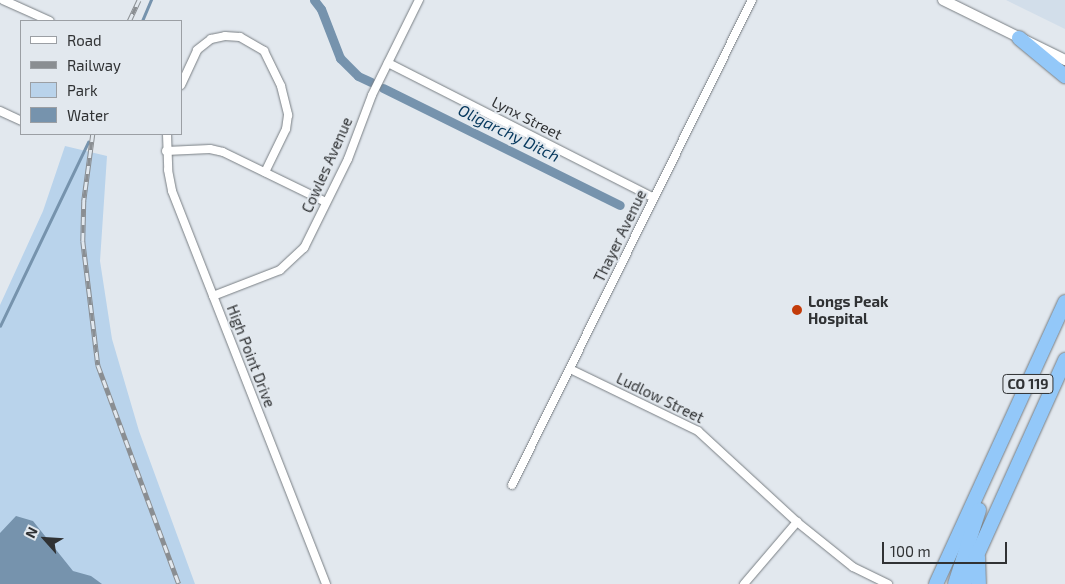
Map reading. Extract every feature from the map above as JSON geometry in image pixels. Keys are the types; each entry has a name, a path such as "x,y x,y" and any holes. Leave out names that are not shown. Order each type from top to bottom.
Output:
{"highway":[{"path":"1019,38 1065,76"},
{"name":"CO 119","path":"936,584 1065,302"},
{"name":"CO 119","path":"964,584 1065,360"},
{"path":"955,584 982,503 977,496"},
{"path":"978,552 979,584"}],"main road":[{"path":"943,0 1065,60"}],"street":[{"path":"3,0 48,20"},
{"name":"Cowles Avenue","path":"214,296 262,279 293,260 304,248 388,63 419,0"},
{"name":"Thayer Avenue","path":"512,485 752,0"},
{"path":"182,83 198,50 211,39 225,36 240,37 264,50 281,86 288,115 286,129 265,172"},
{"name":"Lynx Street","path":"388,63 654,198"},
{"path":"0,111 20,121"},
{"name":"High Point Drive","path":"167,135 166,151 172,190 326,584"},
{"path":"166,151 210,149 223,152 326,202"},
{"name":"Ludlow Street","path":"570,369 698,430 797,522 853,567 888,584"},
{"path":"744,584 797,522"}],"shaded area":[{"path":"1006,0 1065,0 1065,29"}],"green space":[{"path":"65,146 107,156 100,261 112,339 139,431 195,584 0,584 0,305 43,211"}],"water":[{"path":"16,516 33,521 73,571 91,576 102,584 0,584 0,533"}],"waterway":[{"path":"142,20 151,0"},
{"name":"Oligarchy Ditch","path":"314,0 321,9 340,58 358,76 371,82"},
{"name":"Oligarchy Ditch","path":"383,88 620,205"},
{"path":"0,326 88,142"}],"railway":[{"path":"129,20 139,0"},
{"path":"93,135 84,201 83,241 98,365 179,584"}],"place":[{"name":"Longs Peak Hospital","path":"797,310"}]}
